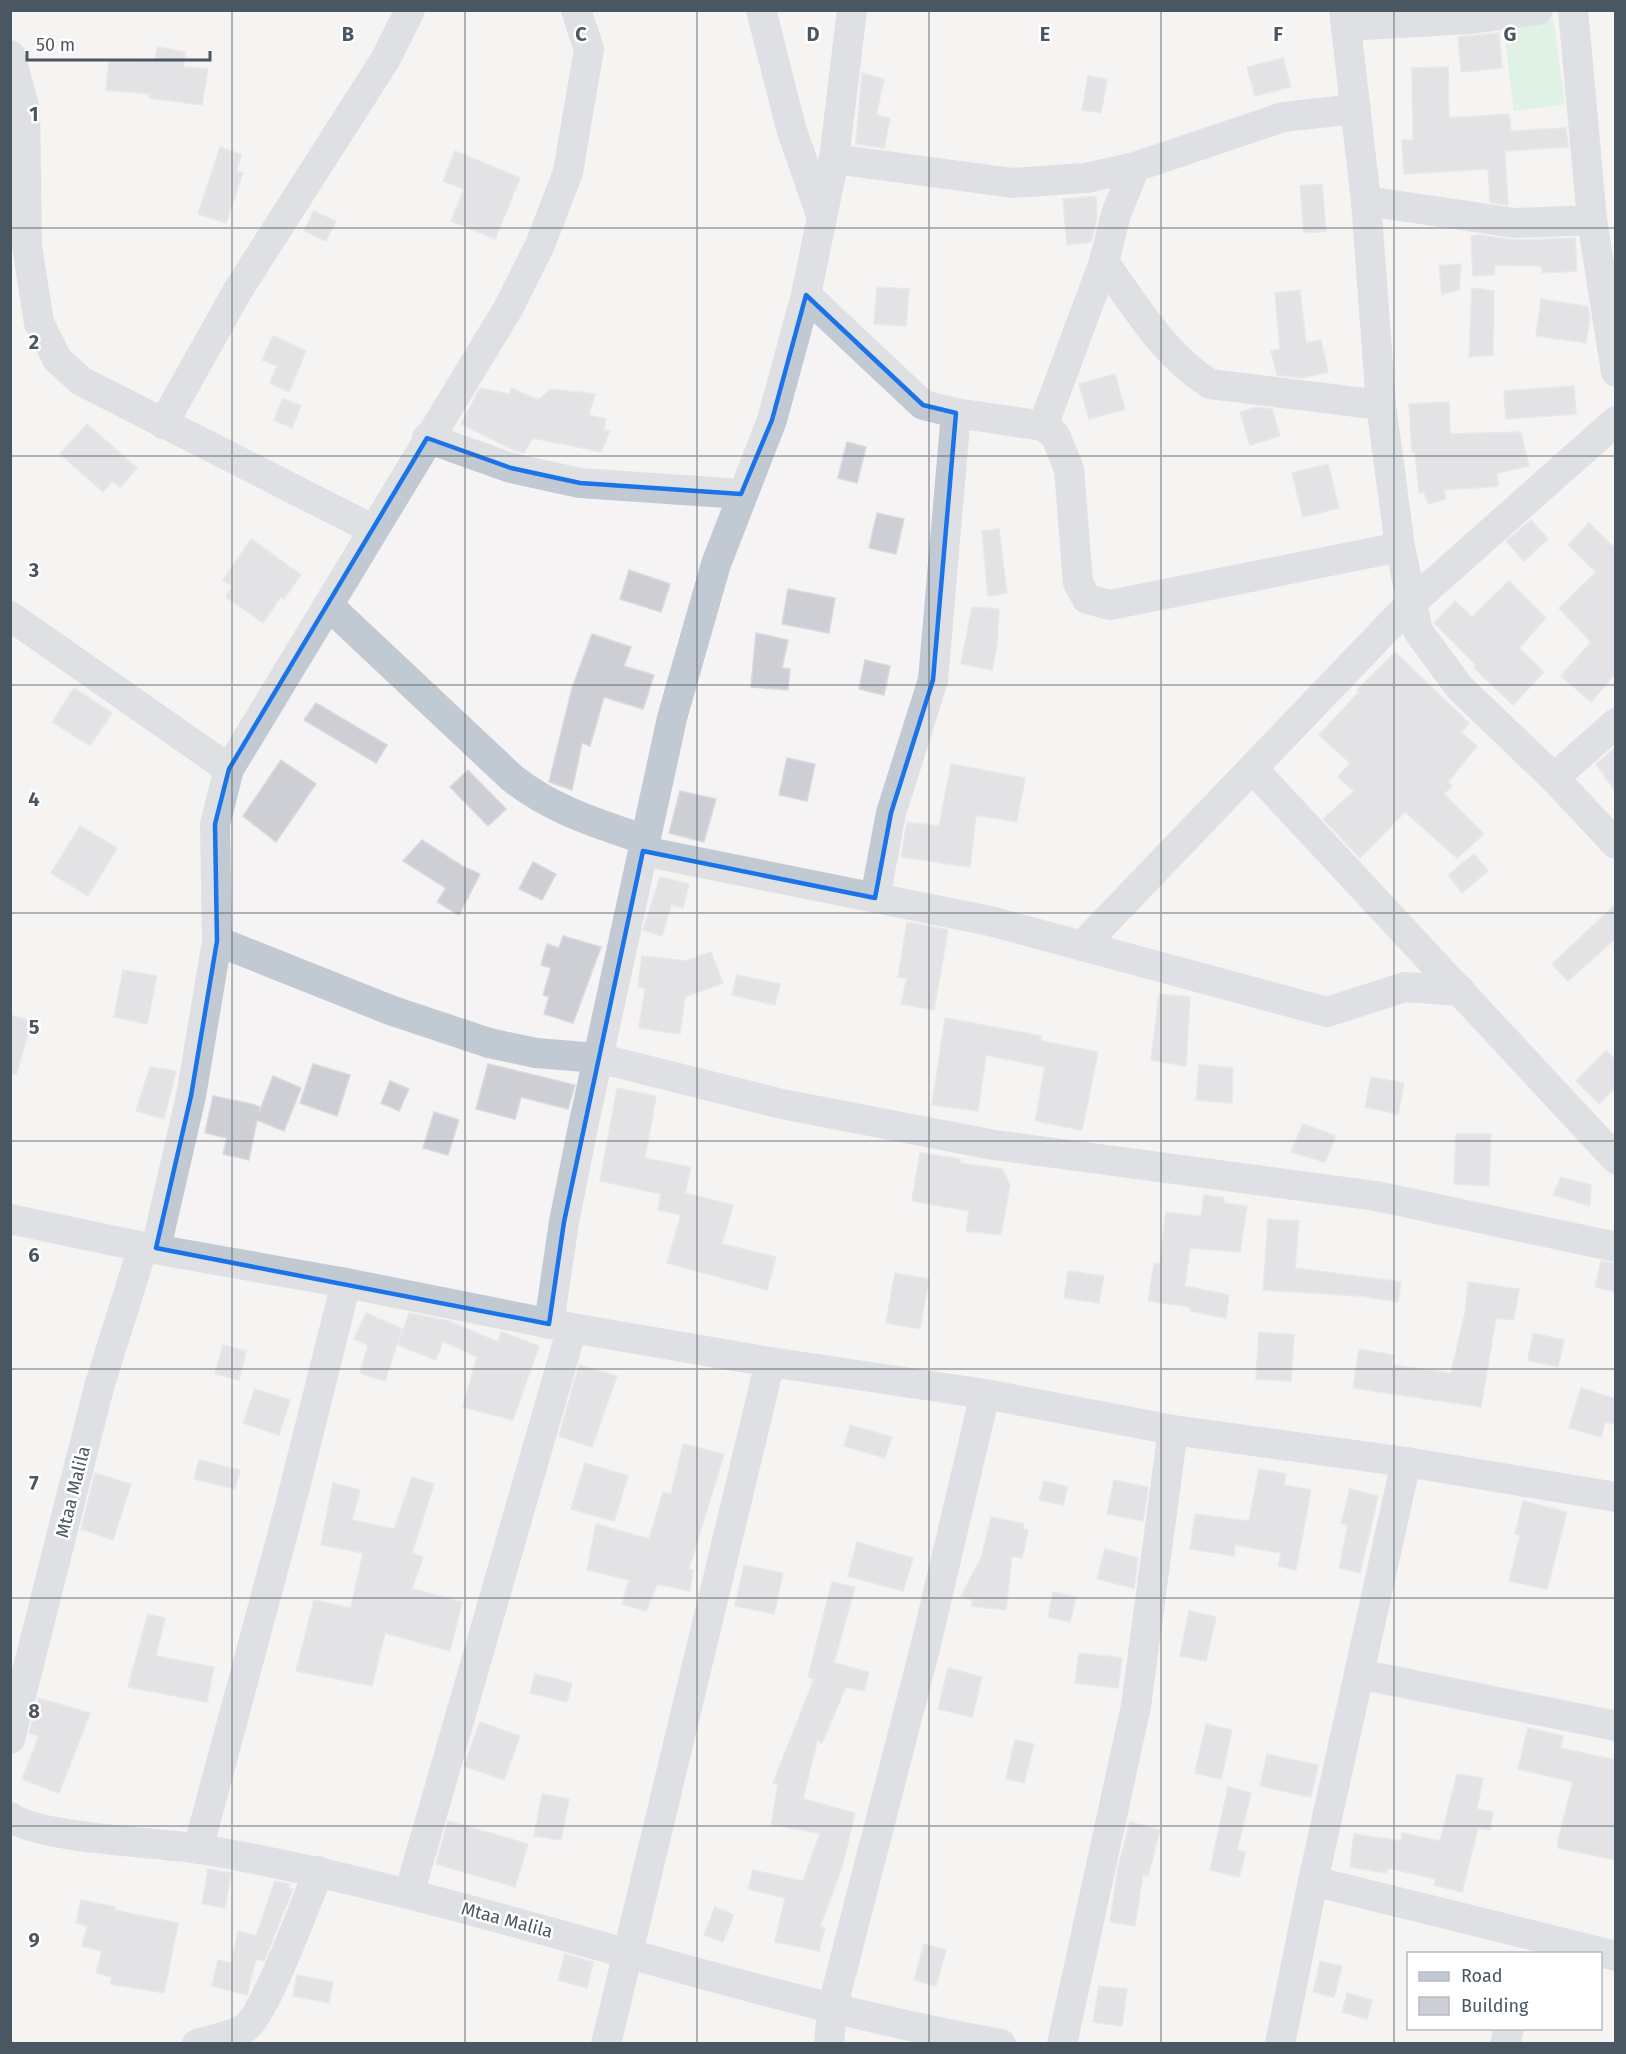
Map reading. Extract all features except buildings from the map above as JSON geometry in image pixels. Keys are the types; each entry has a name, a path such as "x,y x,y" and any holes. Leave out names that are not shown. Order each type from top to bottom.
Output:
{"street":[{"path":"163,424 238,290 385,60 410,10"},
{"name":"Mtaa Malila","path":"10,1739 22,1648 99,1387 149,1248 191,1096 217,941 215,824 229,770 329,606 372,529 509,307 540,245 568,172 589,49 576,10"},
{"path":"761,10 791,128 823,220"},
{"path":"409,1894 561,1326 564,1222 644,845 690,650 741,494 772,420 806,295 834,159 852,10"},
{"path":"1538,10 1470,15 1345,18 1366,201 1381,405 1400,547 1418,631 1459,687 1554,778 1616,844"},
{"path":"1573,10 1592,220 1616,372"},
{"path":"10,55 25,110 27,246 39,323 57,359 81,381 372,529"},
{"path":"834,159 1013,183 1086,178 1135,167 1283,117 1356,108"},
{"path":"1044,426 1104,262 1116,214 1135,167"},
{"path":"1366,201 1515,223 1592,220"},
{"path":"1104,262 1153,332 1196,375 1210,384 1381,405"},
{"path":"806,295 923,405 956,413 1044,426 1055,435 1069,469 1078,584 1087,599 1110,604 1400,547"},
{"path":"875,898 891,813 933,680 956,413"},
{"path":"1082,945 1411,603 1616,421"},
{"path":"428,438 511,468 580,483 741,494"},
{"path":"329,606 512,778 537,798 644,845 875,898 990,921 1327,1012 1405,987 1461,991"},
{"path":"10,616 229,770"},
{"path":"1554,778 1616,723"},
{"path":"1253,769 1616,1159"},
{"path":"217,941 390,1010 489,1043 536,1053 598,1058 782,1104 994,1145 1376,1196 1616,1247"},
{"path":"10,1219 149,1248 346,1283 561,1326 770,1362 985,1394 1173,1430 1406,1462 1616,1497"},
{"path":"198,1849 289,1510 346,1283"},
{"path":"606,2043 770,1362"},
{"path":"829,2043 832,2009 926,1644 985,1394"},
{"path":"1062,2043 1136,1707 1173,1430"},
{"path":"1280,2043 1313,1881 1406,1462"},
{"path":"1359,1674 1616,1726"},
{"name":"Mtaa Malila","path":"10,1817 44,1829 198,1849 319,1871 832,2009 1001,2043"},
{"path":"197,2043 237,2033 248,2026 264,2001 319,1871"},
{"path":"1313,1881 1527,1944 1586,1952"}],"highlighted area":[{"path":"806,295 923,405 956,413 933,680 891,813 875,898 643,851 564,1222 549,1324 156,1248 191,1096 217,941 215,824 229,769 427,438 511,468 580,483 741,494 772,420"}],"green space":[{"path":"1553,17 1565,104 1514,111 1503,24"}]}
